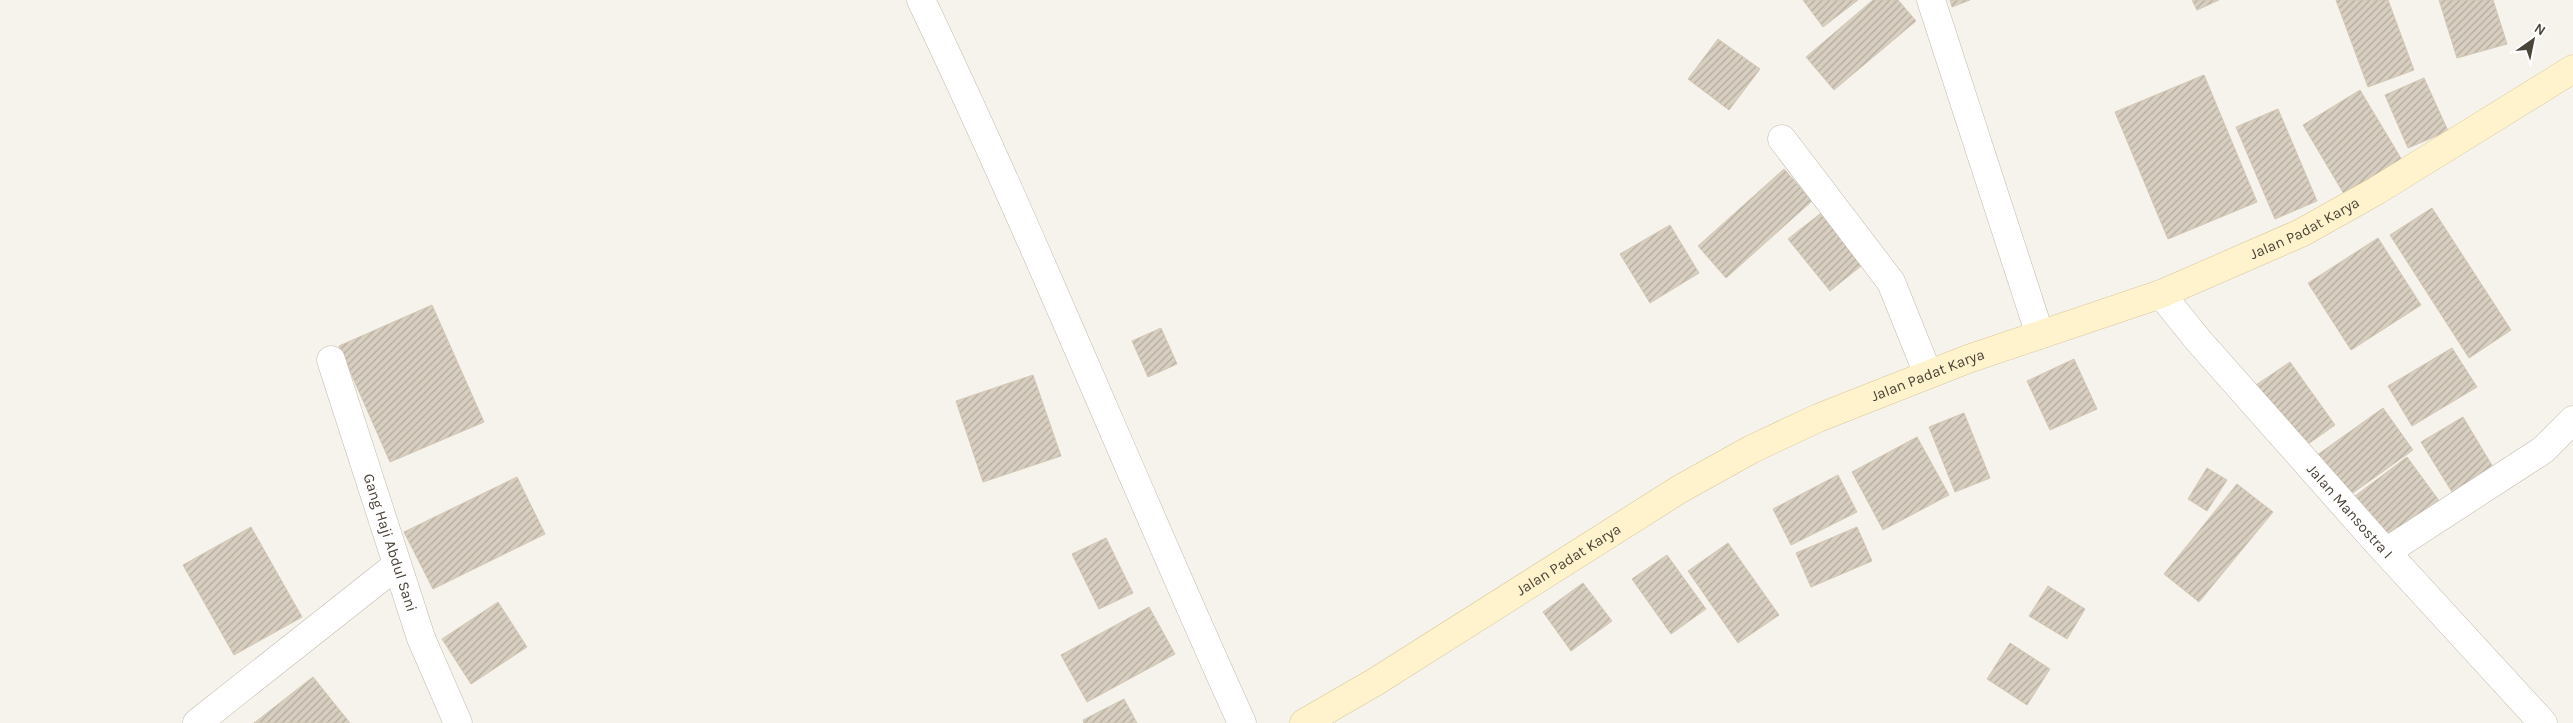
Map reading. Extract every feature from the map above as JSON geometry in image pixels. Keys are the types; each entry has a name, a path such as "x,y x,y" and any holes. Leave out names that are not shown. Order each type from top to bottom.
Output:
{"main road":[{"name":"Jalan Padat Karya","path":"1304,723 1375,682 1680,489 1752,449 1818,418 1928,374 2161,294 2310,228 2376,191 2573,69"}],"street":[{"path":"921,0 975,113 1167,558 1242,723"},
{"path":"1931,0 2040,334"},
{"path":"1782,139 1890,282 1928,374"},
{"name":"Jalan Mansostra I","path":"2161,294 2198,340 2386,552 2544,723"},
{"name":"Gang Haji Abdul Sani","path":"331,360 421,638 458,723"},
{"path":"2386,552 2544,450 2573,420"},
{"path":"197,723 398,565"}],"building":[{"path":"1803,0 1858,0 1823,27"},
{"path":"1873,0 1898,0 1916,21 1834,90 1806,57"},
{"path":"1950,0 1970,0 1952,7"},
{"path":"2192,0 2219,0 2197,10"},
{"path":"2336,0 2388,0 2414,70 2368,87"},
{"path":"2439,0 2493,0 2507,44 2457,58"},
{"path":"1718,39 1760,69 1729,110 1688,79"},
{"path":"2204,75 2257,202 2168,239 2115,112"},
{"path":"2424,78 2448,131 2408,148 2385,95"},
{"path":"2360,90 2402,160 2344,194 2303,125"},
{"path":"2278,109 2317,201 2275,219 2236,127"},
{"path":"1784,169 1812,201 1726,278 1698,246"},
{"path":"2432,208 2511,330 2469,358 2390,235"},
{"path":"1825,210 1866,262 1830,291 1788,239"},
{"path":"1670,225 1699,273 1650,303 1620,254"},
{"path":"2378,238 2421,305 2351,350 2308,283"},
{"path":"432,305 484,422 390,462 339,346"},
{"path":"1161,328 1177,364 1148,377 1132,341"},
{"path":"2452,348 2477,387 2412,426 2388,386"},
{"path":"2074,359 2097,409 2050,430 2027,381"},
{"path":"2290,362 2335,425 2298,451 2253,387"},
{"path":"1033,375 1061,456 983,482 956,401"},
{"path":"2383,408 2413,450 2343,500 2313,458"},
{"path":"1964,413 1990,478 1955,492 1929,427"},
{"path":"2463,417 2493,467 2452,492 2421,442"},
{"path":"1917,437 1949,495 1883,530 1852,472"},
{"path":"2407,457 2440,502 2384,544 2351,499"},
{"path":"2207,468 2227,480 2207,511 2188,499"},
{"path":"1838,475 1857,512 1791,545 1773,509"},
{"path":"517,477 545,534 433,589 404,532"},
{"path":"2237,484 2273,512 2199,602 2164,574"},
{"path":"251,527 302,617 234,655 183,565"},
{"path":"1857,527 1872,561 1811,587 1796,553"},
{"path":"1106,538 1133,593 1099,609 1072,554"},
{"path":"1728,543 1779,615 1738,643 1688,571"},
{"path":"1667,555 1706,609 1671,634 1632,579"},
{"path":"1583,583 1612,621 1571,651 1543,612"},
{"path":"2048,586 2085,609 2067,639 2029,616"},
{"path":"498,602 527,647 471,684 442,639"},
{"path":"1149,607 1175,654 1087,702 1061,655"},
{"path":"2010,643 2050,669 2027,705 1987,679"},
{"path":"313,677 350,723 254,723"},
{"path":"1124,699 1137,723 1084,723 1083,720"}]}
